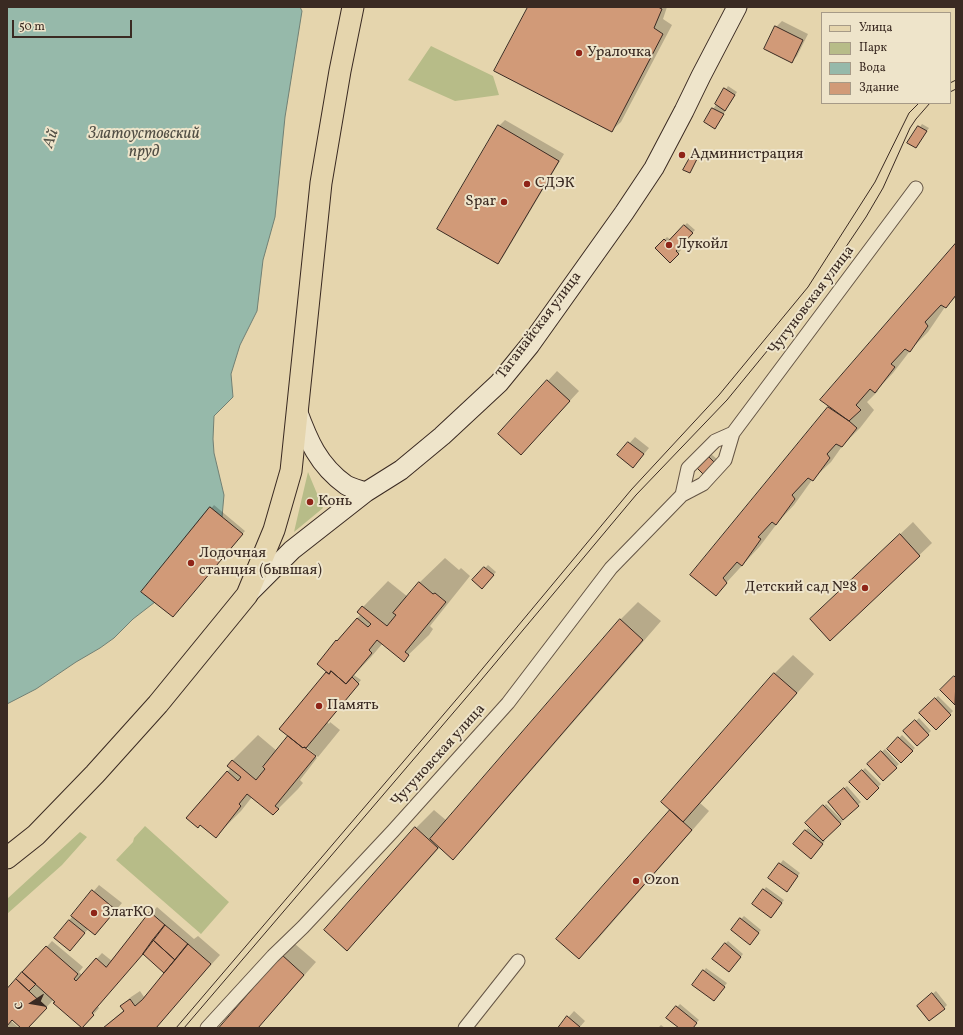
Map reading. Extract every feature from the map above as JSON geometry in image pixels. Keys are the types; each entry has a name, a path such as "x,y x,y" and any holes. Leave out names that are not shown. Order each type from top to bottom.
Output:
{"main road":[{"path":"7,858 36,836 158,704 247,595 274,530 291,470 322,183 353,7"},
{"name":"Таганайская улица","path":"247,595 292,550 366,492 401,470 442,436 499,383 530,345 624,213 654,168 738,7"},
{"path":"297,410 307,436 323,465 347,486 366,492"}],"street":[{"name":"Чугуновская улица","path":"208,1028 273,956 304,927 393,831 508,703 611,568 682,495 703,484 725,460 733,433 916,188"},
{"name":"Чугуновская улица","path":"682,495 688,468 715,441 733,433"},
{"path":"465,1028 518,961"}],"green space":[{"path":"431,46 493,76 499,95 455,101 408,80"},
{"path":"308,472 323,508 294,532"},
{"path":"145,826 229,902 201,934 116,860 133,842 134,838"},
{"path":"80,832 87,837 62,865 7,914 7,899"}],"water":[{"name":"Златоустовский пруд","path":"7,7 300,7 302,11 285,117 275,217 263,260 257,311 240,345 231,374 233,397 214,416 214,453 224,495 222,517 210,507 142,592 155,602 133,619 114,638 36,689 7,704"}],"building":[{"name":"Уралочка","path":"528,7 658,7 662,9 654,28 663,34 612,132 494,71"},
{"path":"775,26 803,40 792,63 764,49"},
{"path":"724,88 735,95 725,111 715,104"},
{"path":"712,108 724,114 715,129 704,122"},
{"path":"498,125 559,161 498,264 437,229"},
{"path":"918,126 927,131 916,148 907,143"},
{"path":"692,154 698,157 690,173 683,170"},
{"name":"Лукойл","path":"684,225 693,233 676,251 679,254 670,263 655,248 664,239 667,242"},
{"path":"956,243 956,295 946,308 941,305 925,322 928,326 910,352 905,349 891,364 895,367 875,393 870,389 856,405 861,410 849,421 820,400"},
{"path":"547,380 570,401 521,455 498,434"},
{"path":"828,407 857,428 842,447 836,444 827,454 830,458 813,481 808,478 792,495 795,499 776,525 772,522 758,537 761,539 742,566 737,562 723,578 727,583 716,596 690,575"},
{"path":"628,442 644,454 633,468 617,455"},
{"path":"707,455 716,464 705,476 696,467"},
{"name":"Лодочная станция (бывшая)","path":"210,507 243,534 173,617 141,592"},
{"name":"Детский сад №8","path":"900,534 920,556 830,641 810,619"},
{"path":"484,567 494,575 482,589 472,580"},
{"path":"419,582 433,594 435,593 446,602 405,652 409,655 404,662 377,640 369,650 372,653 346,684 331,671 329,674 317,664 336,640 337,641 357,618 368,627 371,624 357,612 362,606 387,626 396,615 393,613"},
{"path":"620,619 643,640 453,860 430,839"},
{"name":"Память","path":"331,671 346,684 352,677 359,684 306,748 303,748 279,729 326,672 329,674"},
{"path":"774,673 797,693 683,822 661,802"},
{"path":"954,676 956,678 955,705 940,690"},
{"path":"935,698 951,715 936,730 919,713"},
{"path":"915,720 929,735 917,746 903,731"},
{"path":"288,736 316,756 275,806 279,809 273,815 247,794 239,804 241,806 216,838 200,825 198,828 186,818 227,771 238,781 241,777 227,766 232,760 256,780 265,769 263,767"},
{"path":"898,737 913,751 901,763 887,749"},
{"path":"881,751 897,768 883,781 867,764"},
{"path":"862,770 879,788 867,800 849,782"},
{"path":"844,788 859,806 843,820 828,802"},
{"path":"823,805 841,824 823,841 805,823"},
{"path":"670,810 692,830 579,959 556,939"},
{"path":"415,827 438,848 347,951 324,930"},
{"path":"805,830 823,844 811,859 793,844"},
{"path":"779,863 798,876 787,892 768,878"},
{"path":"763,889 782,903 771,918 752,904"},
{"name":"ЗлатКО","path":"92,890 116,910 95,935 71,916"},
{"path":"150,912 165,925 143,954 92,1013 94,1015 82,1028 53,1003 55,1002 22,972 46,946 78,974 74,979 76,981 96,958 106,967"},
{"path":"740,918 759,933 750,945 731,930"},
{"path":"69,920 85,933 70,951 54,938"},
{"path":"165,925 188,944 175,960 153,940"},
{"path":"153,940 175,960 164,973 143,954"},
{"path":"725,943 741,957 729,972 712,959"},
{"path":"188,944 211,964 156,1028 103,1028 124,1011 120,1006 130,999 135,1006 142,1000"},
{"path":"282,955 304,975 258,1028 219,1028"},
{"path":"703,970 725,987 714,1001 692,985"},
{"path":"22,972 36,984 29,991 16,979"},
{"path":"16,979 47,1008 28,1028 21,1028 12,1020 7,1026 7,989"},
{"path":"932,993 945,1009 929,1021 917,1006"},
{"path":"676,1006 697,1023 693,1028 679,1028 666,1018"},
{"path":"567,1016 580,1027 558,1028"}],"tram line":[{"path":"951,82 956,80"},
{"path":"951,92 956,89"},
{"path":"176,1028 473,680 631,490 719,395 808,287 875,182 909,113 918,104"},
{"path":"184,1028 477,685 636,495 727,400 817,290 866,217 883,188 910,128 929,104"}],"place":[{"name":"Уралочка","path":"579,53"},
{"name":"Администрация","path":"682,155"},
{"name":"СДЭК","path":"527,184"},
{"name":"Spar","path":"504,202"},
{"name":"Лукойл","path":"669,245"},
{"name":"Конь","path":"310,502"},
{"name":"Лодочная станция (бывшая)","path":"191,563"},
{"name":"Детский сад №8","path":"865,588"},
{"name":"Память","path":"319,706"},
{"name":"Ozon","path":"636,881"},
{"name":"ЗлатКО","path":"94,913"}],"water label":[{"name":"Ай","path":"52,139"}]}
